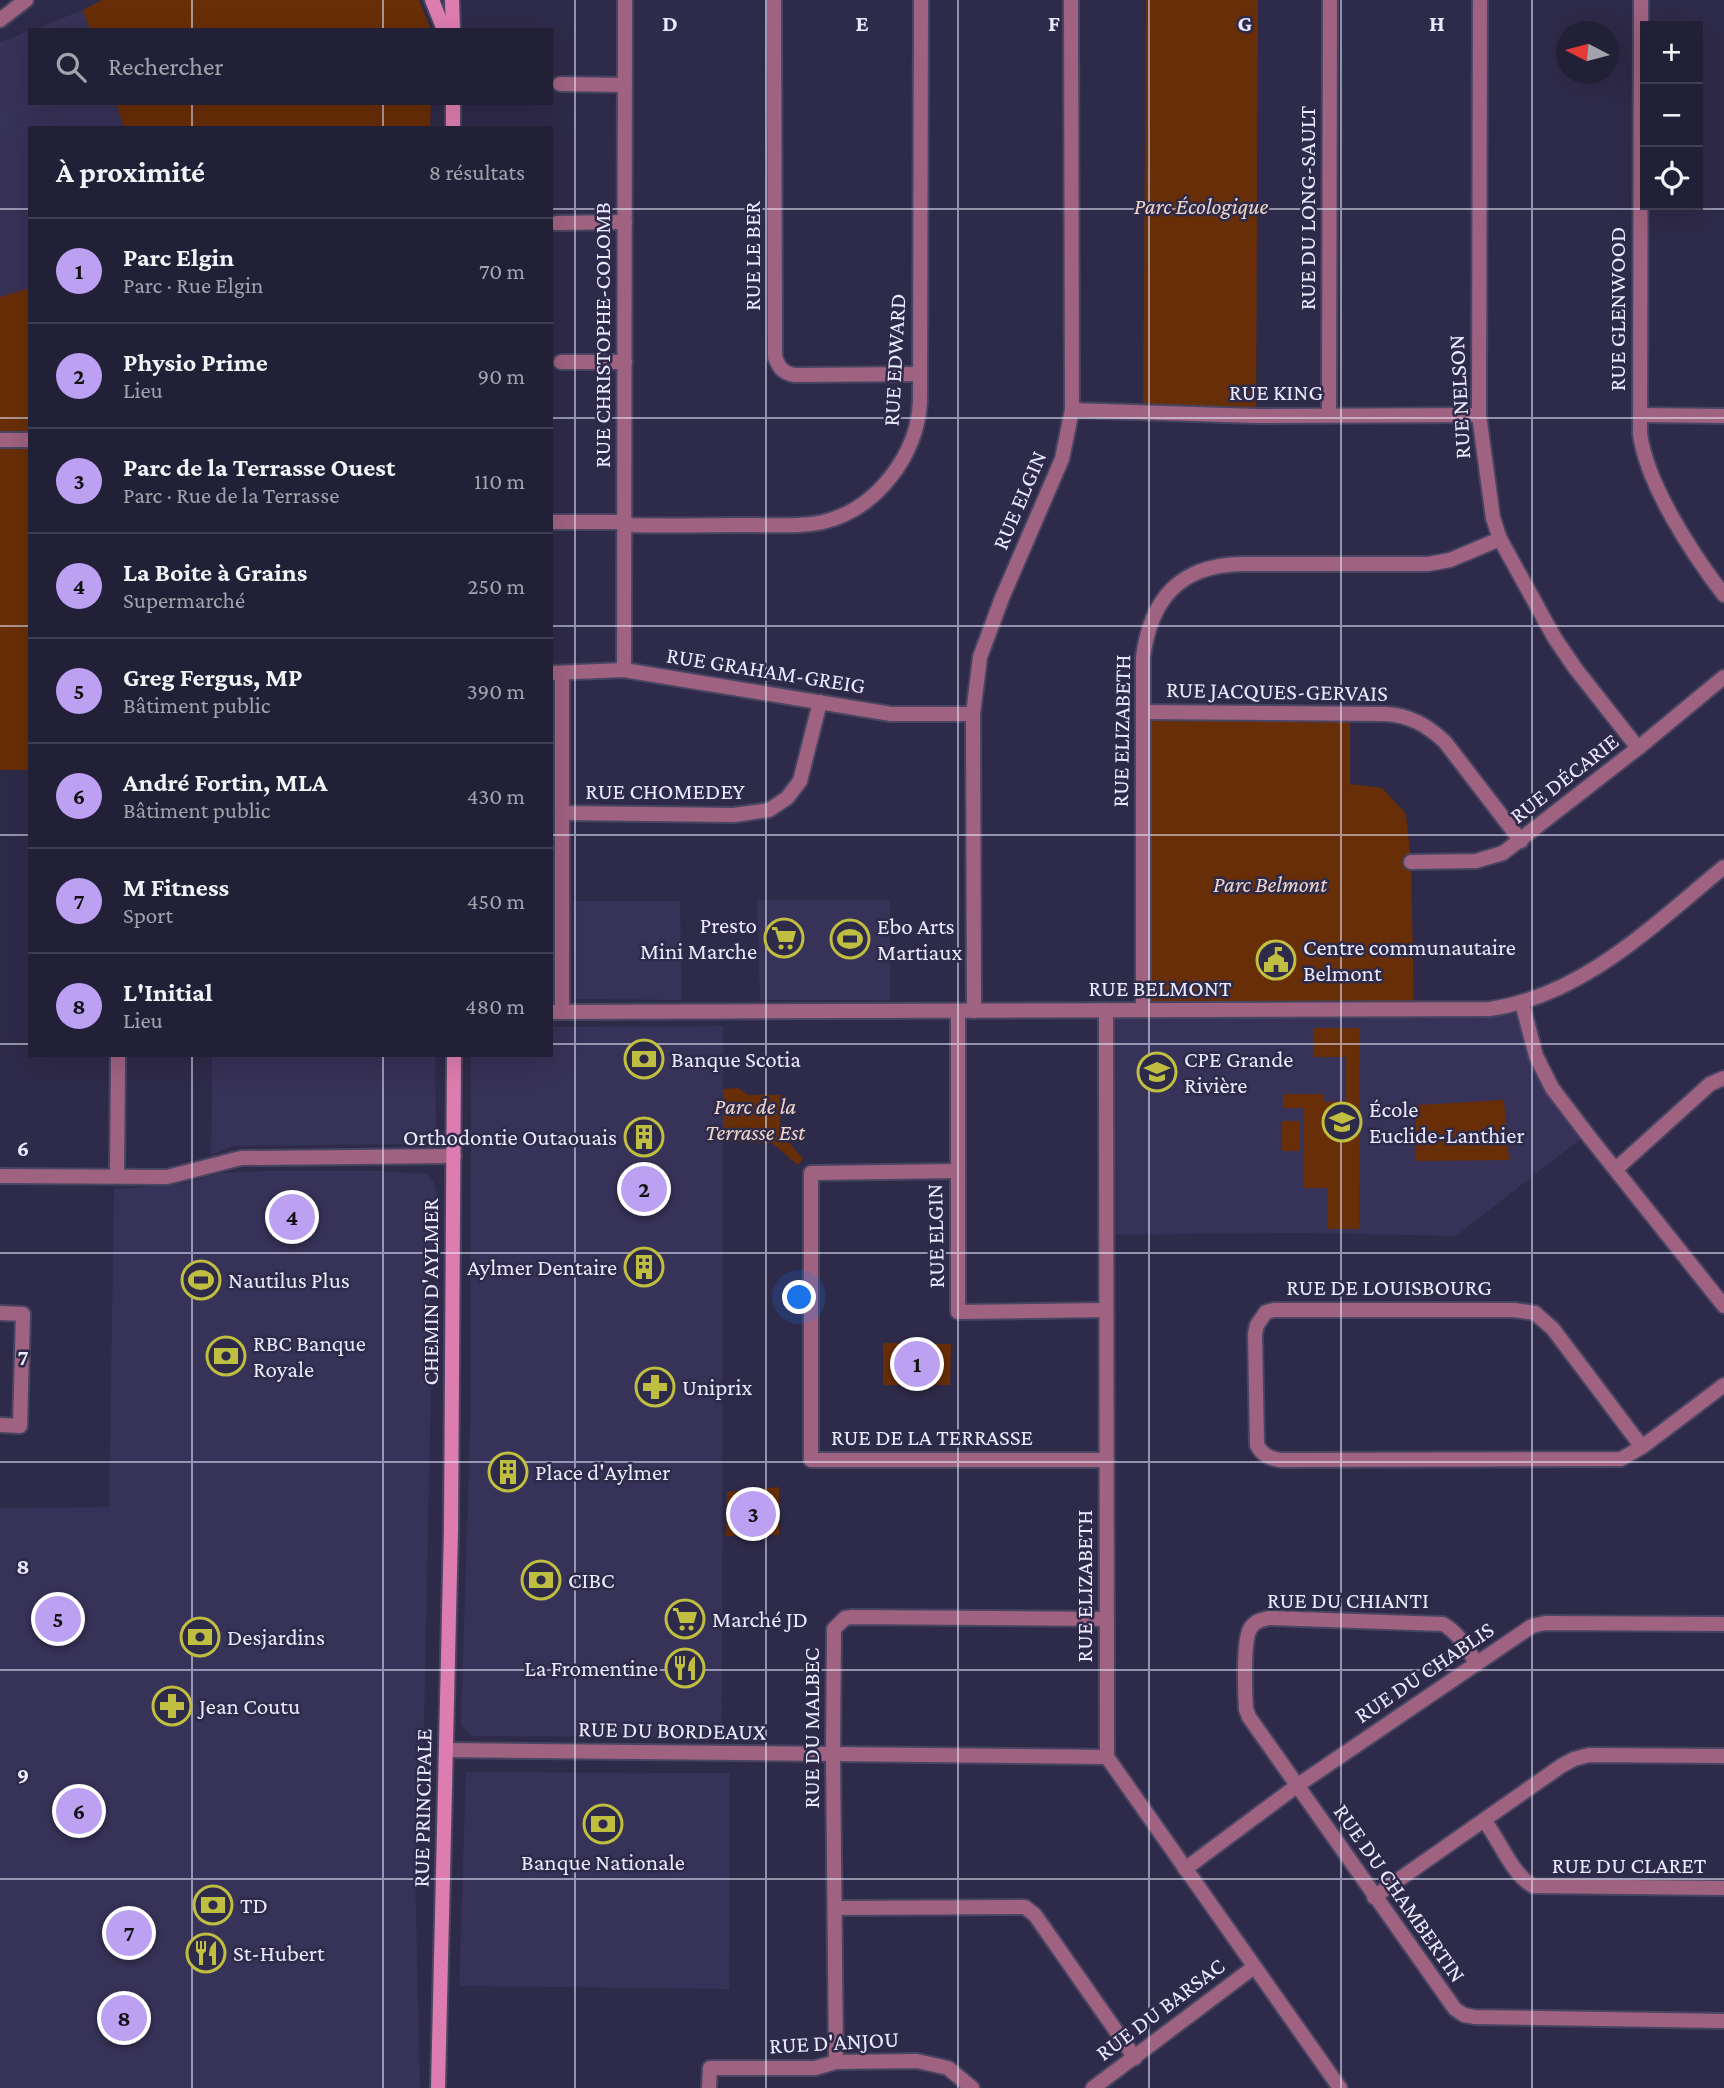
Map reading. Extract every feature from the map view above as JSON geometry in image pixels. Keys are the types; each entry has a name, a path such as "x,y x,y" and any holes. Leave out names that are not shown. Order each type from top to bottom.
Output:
{"main road":[{"path":"432,0 443,28"},
{"path":"452,0 453,28"},
{"path":"453,105 453,126"},
{"name":"CHEMIN D'AYLMER","path":"451,1529 454,1057"},
{"name":"RUE PRINCIPALE","path":"438,2088 451,1529"},
{"path":"432,2088 439,2055"}],"street":[{"path":"0,20 26,0"},
{"name":"RUE CHRISTOPHE-COLOMB","path":"624,670 625,0"},
{"name":"RUE LE BER","path":"774,0 777,364 787,374 920,374"},
{"name":"RUE EDWARD","path":"553,522 799,525 838,517 866,500 896,469 910,447 919,418 921,0"},
{"name":"RUE ELGIN","path":"974,1011 973,714 981,657 987,636 1062,459 1072,411 1071,0"},
{"name":"RUE DU LONG-SAULT","path":"1329,415 1330,0"},
{"name":"RUE NELSON","path":"1480,0 1479,415 1493,518 1500,539 1554,637 1638,748"},
{"name":"RUE GLENWOOD","path":"1641,0 1640,415 1643,450 1647,466 1693,553 1724,596"},
{"path":"561,84 625,85"},
{"path":"556,223 625,222"},
{"path":"561,362 625,362"},
{"name":"RUE KING","path":"1072,411 1256,416 1479,415"},
{"path":"1640,415 1724,416"},
{"path":"0,440 28,440"},
{"name":"RUE ELIZABETH","path":"1143,1010 1143,657 1149,626 1162,599 1180,581 1227,565 1428,564 1450,560 1500,539"},
{"name":"RUE GRAHAM-GREIG","path":"556,673 624,670 891,714 973,714"},
{"path":"556,673 562,813 557,1012"},
{"name":"RUE DÉCARIE","path":"1411,862 1486,860 1503,853 1724,677"},
{"name":"RUE CHOMEDEY","path":"562,813 734,815 769,810 787,798 800,780 820,702"},
{"name":"RUE JACQUES-GERVAIS","path":"1143,712 1385,713 1410,718 1434,731 1445,742 1521,841"},
{"name":"RUE BELMONT","path":"557,1012 1490,1009 1541,997 1585,975 1615,956 1724,867"},
{"path":"1522,1003 1543,1072 1587,1134 1724,1306"},
{"name":"RUE ELIZABETH","path":"1106,1010 1107,1757"},
{"name":"RUE ELGIN","path":"958,1012 958,1312 1106,1310"},
{"path":"117,1176 118,1057"},
{"path":"1616,1170 1710,1084 1724,1077"},
{"path":"0,1176 167,1177 242,1158 454,1156"},
{"name":"RUE DE LA TERRASSE","path":"957,1171 811,1173 811,1460 1107,1460"},
{"name":"RUE DE LOUISBOURG","path":"1642,1447 1553,1329 1535,1313 1514,1310 1274,1310 1266,1312 1257,1325 1257,1445 1261,1452 1270,1458 1621,1459 1642,1447 1724,1385"},
{"path":"0,1313 23,1314 20,1426 0,1425"},
{"name":"RUE DU MALBEC","path":"836,2062 834,1629 845,1618 1107,1619"},
{"name":"RUE DU CHIANTI","path":"1298,1785 1246,1709 1247,1637 1254,1623 1269,1618 1443,1624 1460,1638 1477,1664"},
{"name":"RUE DU CHABLIS","path":"1185,1869 1298,1785 1532,1626 1545,1623 1724,1624"},
{"name":"RUE DU BORDEAUX","path":"446,1750 1107,1757"},
{"path":"1374,1897 1574,1759 1588,1755 1724,1756"},
{"path":"1107,1757 1340,2088"},
{"name":"RUE DU CHAMBERTIN","path":"1298,1785 1449,2004 1464,2015 1724,2021"},
{"name":"RUE DU CLARET","path":"1484,1820 1517,1872 1533,1886 1724,1888"},
{"path":"835,1908 1025,1908 1035,1915 1135,2058"},
{"name":"RUE DU BARSAC","path":"1093,2088 1254,1967"},
{"name":"RUE D'ANJOU","path":"709,2088 710,2068 815,2068 836,2062 917,2061 948,2068 972,2088"}],"shaded area":[{"path":"83,10 89,28 37,28"},
{"path":"28,32 28,105 117,105 123,126 28,126 28,289 0,297 0,42"},
{"path":"757,900 890,900 890,1000 760,1000"},
{"path":"573,901 680,901 682,1000 574,999"},
{"name":"École Euclide-Lanthier","path":"1522,1003 1536,1056 1587,1134 1456,1236 1299,1233 1106,1235 1106,1010"},
{"path":"723,1026 722,1737 472,1736 461,1725 470,1431 471,1057 553,1057 553,1027"},
{"path":"212,1057 435,1057 436,1128 421,1144 234,1146 211,1155"},
{"path":"381,1171 426,1174 434,1182 437,1194 429,1283 431,1386 423,1774 415,1866 420,2088 0,2088 0,1508 109,1507 114,1189 183,1184 221,1173"},
{"path":"466,1772 730,1773 729,1989 459,1986"}],"green space":[{"path":"102,0 419,0 430,28 89,28 83,10"},
{"name":"Parc Écologique","path":"1146,0 1258,0 1256,416 1143,413"},
{"path":"117,105 431,105 430,126 123,126"},
{"path":"28,289 28,432 0,432 0,297"},
{"path":"0,440 28,440 28,770 0,770"},
{"name":"Parc Belmont","path":"1143,712 1350,713 1350,784 1382,788 1406,814 1411,862 1414,1011 1143,1010"},
{"path":"1313,1028 1360,1028 1359,1229 1328,1229 1328,1188 1304,1188 1304,1108 1283,1108 1283,1094 1323,1094 1323,1102 1346,1101 1346,1057 1313,1057"},
{"name":"Parc de la Terrasse Est","path":"738,1088 748,1095 781,1095 780,1132 803,1159 798,1165 772,1143 723,1141 723,1089"},
{"path":"1504,1100 1509,1160 1415,1161 1416,1105"},
{"path":"1282,1121 1300,1121 1300,1151 1281,1151"},
{"path":"883,1343 951,1344 950,1385 883,1385"},
{"path":"779,1487 779,1535 726,1536 727,1492"}],"place":[{"name":"Presto Mini Marche","path":"784,938"},
{"name":"Ebo Arts Martiaux","path":"850,939"},
{"name":"Centre communautaire Belmont","path":"1276,960"},
{"name":"Banque Scotia","path":"644,1059"},
{"name":"CPE Grande Rivière","path":"1157,1072"},
{"name":"École Euclide-Lanthier","path":"1342,1122"},
{"name":"Orthodontie Outaouais","path":"644,1137"},
{"name":"Physio Prime","path":"644,1189"},
{"name":"La Boite à Grains","path":"292,1217"},
{"name":"Aylmer Dentaire","path":"644,1267"},
{"name":"Nautilus Plus","path":"201,1280"},
{"name":"RBC Banque Royale","path":"226,1356"},
{"name":"Parc Elgin","path":"917,1364"},
{"name":"Uniprix","path":"655,1387"},
{"name":"Place d'Aylmer","path":"508,1472"},
{"name":"Parc de la Terrasse Ouest","path":"753,1514"},
{"name":"CIBC","path":"541,1580"},
{"name":"Greg Fergus, MP","path":"58,1619"},
{"name":"Marché JD","path":"685,1619"},
{"name":"Desjardins","path":"200,1637"},
{"name":"La Fromentine","path":"685,1668"},
{"name":"Jean Coutu","path":"172,1706"},
{"name":"André Fortin, MLA","path":"79,1811"},
{"name":"Banque Nationale","path":"603,1824"},
{"name":"TD","path":"213,1905"},
{"name":"M Fitness","path":"129,1933"},
{"name":"St-Hubert","path":"206,1953"},
{"name":"L'Initial","path":"124,2018"}]}
